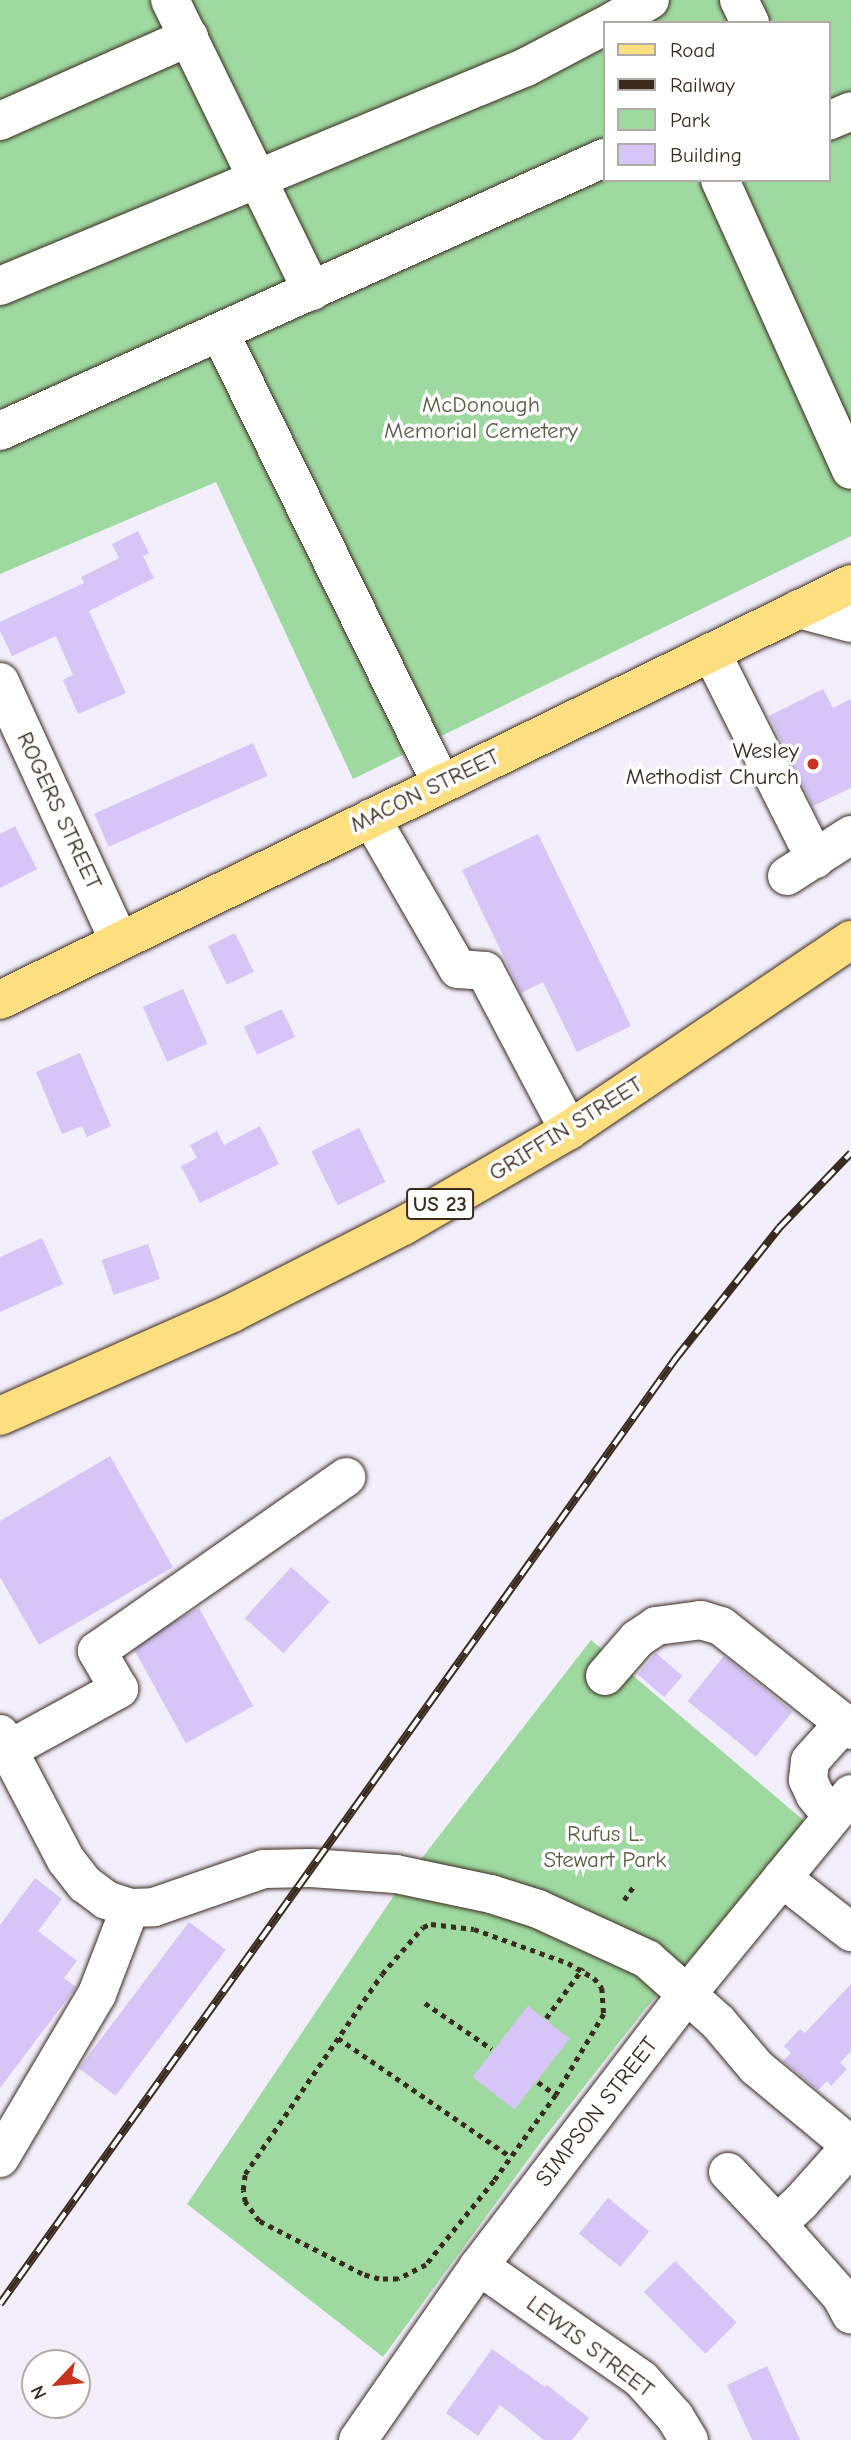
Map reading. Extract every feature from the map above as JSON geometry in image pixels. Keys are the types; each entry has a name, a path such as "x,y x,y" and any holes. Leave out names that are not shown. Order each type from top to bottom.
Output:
{"main road":[{"name":"MACON STREET","path":"0,1000 851,584"},
{"name":"GRIFFIN STREET","path":"0,1416 245,1307 403,1226 569,1130 851,940"}],"street":[{"path":"170,0 312,291"},
{"path":"613,21 650,0"},
{"path":"739,0 750,21"},
{"path":"0,286 526,67 602,27"},
{"path":"0,121 189,37"},
{"path":"830,120 851,111"},
{"path":"0,431 602,159"},
{"path":"721,182 851,470"},
{"path":"220,333 440,783"},
{"path":"799,609 851,623"},
{"path":"711,652 801,867 851,835"},
{"name":"ROGERS STREET","path":"0,682 119,941"},
{"path":"372,818 458,968 485,971 569,1130"},
{"path":"346,1477 97,1651 119,1689 4,1742 55,1842 76,1874 106,1900 130,1908 162,1905 264,1869 310,1868 396,1874 491,1894 538,1909 648,1959 688,1993 756,2067 851,2146 801,2202 776,2224"},
{"path":"605,1676 637,1639 656,1626 701,1620 721,1626 847,1727 810,1761 808,1780 815,1795 842,1805"},
{"name":"SIMPSON STREET","path":"358,2440 479,2266 688,1993 842,1805"},
{"path":"782,1878 851,1932"},
{"path":"0,2158 97,1994 130,1908"},
{"path":"728,2172 841,2296 851,2315"},
{"name":"LEWIS STREET","path":"479,2266 641,2379 675,2417 689,2440"}],"path":[{"path":"624,1900 635,1884"},
{"path":"431,1924 474,1928 581,1971 594,1978 603,1989 604,2014 556,2095 512,2157 426,2265 398,2279 379,2279 362,2274 259,2221 245,2202 245,2174 338,2038 382,1974 423,1927 431,1924"},
{"path":"546,2018 581,1971"},
{"path":"425,2003 492,2049"},
{"path":"338,2038 512,2157"},
{"path":"538,2082 556,2095"}],"green space":[{"name":"McDonough Memorial Cemetery","path":"0,0 851,0 851,536 353,779 216,482 0,574"},
{"name":"Rufus L. Stewart Park","path":"591,1640 809,1825 646,2008 543,2139 383,2357 187,2204 401,1885"}],"building":[{"path":"138,531 149,553 143,556 154,578 89,611 126,693 78,714 63,680 73,675 56,636 12,656 0,631 0,622 84,583 81,577 119,558 112,544"},
{"name":"Wesley Methodist Church","path":"823,689 833,708 851,699 851,788 813,806 769,716"},
{"path":"253,743 268,776 109,847 94,814"},
{"path":"15,826 37,869 0,888 0,834"},
{"path":"538,834 631,1026 577,1052 543,982 521,993 462,870"},
{"path":"235,933 254,972 227,985 208,946"},
{"path":"183,989 207,1044 167,1062 143,1007"},
{"path":"282,1009 295,1037 257,1055 244,1027"},
{"path":"80,1053 111,1126 87,1137 82,1126 62,1134 36,1072"},
{"path":"260,1126 279,1164 200,1203 181,1166 197,1158 190,1145 217,1131 224,1145"},
{"path":"359,1128 385,1182 338,1205 311,1151"},
{"path":"42,1238 63,1284 0,1312 0,1257"},
{"path":"148,1244 160,1279 114,1295 102,1260"},
{"path":"110,1456 173,1567 39,1645 0,1577 0,1521"},
{"path":"291,1567 330,1602 283,1653 245,1618"},
{"path":"199,1608 253,1706 186,1743 132,1645"},
{"path":"656,1653 682,1676 664,1697 638,1674"},
{"path":"724,1656 792,1711 756,1756 687,1701"},
{"path":"35,1878 62,1899 38,1931 77,1961 64,1978 76,1987 0,2088 0,1925"},
{"path":"189,1922 226,1950 116,2096 79,2068"},
{"path":"851,1984 851,2051 840,2063 847,2069 831,2086 827,2081 818,2090 783,2061 791,2053 784,2046 800,2029 805,2033"},
{"path":"528,2006 570,2039 514,2110 473,2077"},
{"path":"608,2198 649,2231 620,2267 579,2234"},
{"path":"675,2261 737,2323 705,2354 644,2292"},
{"path":"492,2349 545,2387 547,2385 589,2418 572,2440 544,2440 500,2405 478,2436 446,2413"},
{"path":"767,2366 800,2440 752,2440 727,2385"}],"railway":[{"path":"0,2304 676,1358 779,1228 851,1153"}],"place":[{"name":"Wesley Methodist Church","path":"813,764"}]}
